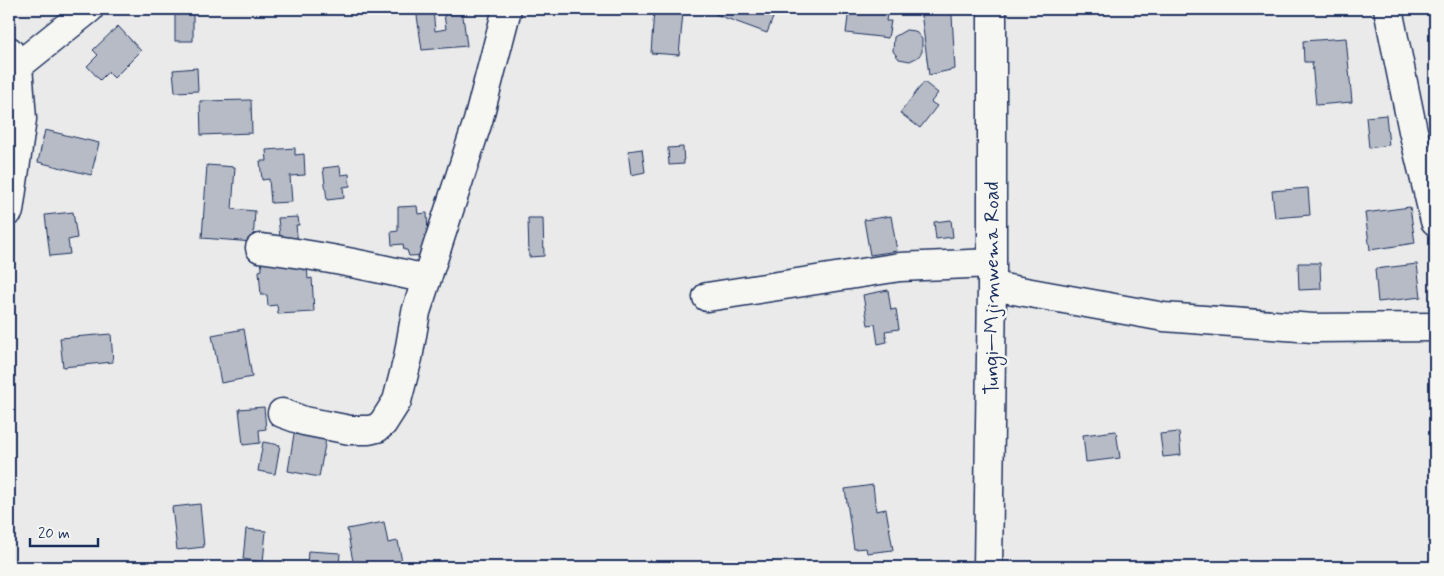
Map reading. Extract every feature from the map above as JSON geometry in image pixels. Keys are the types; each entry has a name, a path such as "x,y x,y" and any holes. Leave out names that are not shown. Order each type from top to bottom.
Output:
{"street":[{"path":"9,211 22,119 12,63 90,9"},
{"path":"282,412 304,421 350,430 369,430 377,428 383,423 398,401 416,312 478,121 507,9"},
{"name":"Tungi—Mjimwema Road","path":"988,567 992,274 992,9"},
{"path":"1388,9 1413,131 1435,221"},
{"path":"260,248 308,254 372,266 426,279"},
{"path":"706,296 900,267 992,274 1164,317 1313,328 1435,327"}],"building":[{"path":"416,9 433,9 435,31 446,29 444,14 449,14 448,9 462,9 467,46 422,50"},
{"path":"717,9 776,10 767,33 715,14"},
{"path":"849,9 888,9 886,21 891,21 888,38 846,33"},
{"path":"919,9 950,9 955,69 929,75"},
{"path":"654,10 683,13 679,55 651,53"},
{"path":"175,12 193,13 193,41 175,41"},
{"path":"118,26 141,51 114,78 108,72 100,80 87,66 98,55 93,50"},
{"path":"906,30 915,31 922,39 922,52 918,57 910,61 899,59 893,51 894,37"},
{"path":"1346,38 1352,102 1316,105 1312,62 1304,62 1303,41"},
{"path":"197,68 198,91 175,92 173,70"},
{"path":"924,82 938,93 931,102 937,106 920,128 900,113"},
{"path":"251,100 252,133 201,135 200,101"},
{"path":"1386,115 1389,145 1369,148 1366,117"},
{"path":"45,130 99,143 91,175 38,162"},
{"path":"683,147 684,164 669,165 668,148"},
{"path":"295,148 295,155 304,154 305,175 290,176 292,202 271,203 269,179 262,180 260,161 267,161 266,150"},
{"path":"642,149 645,172 631,175 628,151"},
{"path":"207,165 235,167 232,209 255,211 253,242 202,238"},
{"path":"340,166 341,175 349,174 350,186 343,187 344,198 327,200 323,168"},
{"path":"1308,188 1310,215 1275,218 1272,191"},
{"path":"417,206 418,214 427,213 429,255 409,256 407,250 404,250 403,244 392,245 391,232 398,231 398,207"},
{"path":"1410,207 1415,243 1370,250 1365,213"},
{"path":"73,212 77,238 68,240 70,254 50,256 45,215"},
{"path":"891,216 897,251 870,255 864,220"},
{"path":"298,217 299,225 296,225 298,245 281,246 278,218"},
{"path":"528,218 543,218 544,256 529,257"},
{"path":"951,220 953,237 936,239 934,222"},
{"path":"283,256 284,266 307,265 308,279 312,278 314,312 278,314 277,305 268,306 267,295 261,295 259,271 262,270 261,258"},
{"path":"1298,263 1320,263 1321,289 1299,290"},
{"path":"1417,264 1421,297 1378,302 1375,269"},
{"path":"888,290 891,310 896,309 899,329 885,331 887,342 878,344 875,324 868,325 863,295"},
{"path":"244,329 252,377 221,383 212,335"},
{"path":"111,334 113,362 63,367 60,338"},
{"path":"264,407 266,429 259,430 260,443 243,445 239,409"},
{"path":"1116,431 1120,458 1086,462 1083,435"},
{"path":"1179,432 1181,455 1163,457 1160,434"},
{"path":"294,434 326,439 319,477 288,471"},
{"path":"263,442 280,445 275,474 258,471"},
{"path":"873,485 876,511 886,509 893,550 867,553 866,548 854,549 845,489"},
{"path":"200,504 204,547 177,550 172,507"},
{"path":"384,522 388,543 398,541 402,562 372,567 354,567 347,529"},
{"path":"246,529 266,531 263,562 243,559"},
{"path":"308,551 340,553 339,567 307,566"}]}
